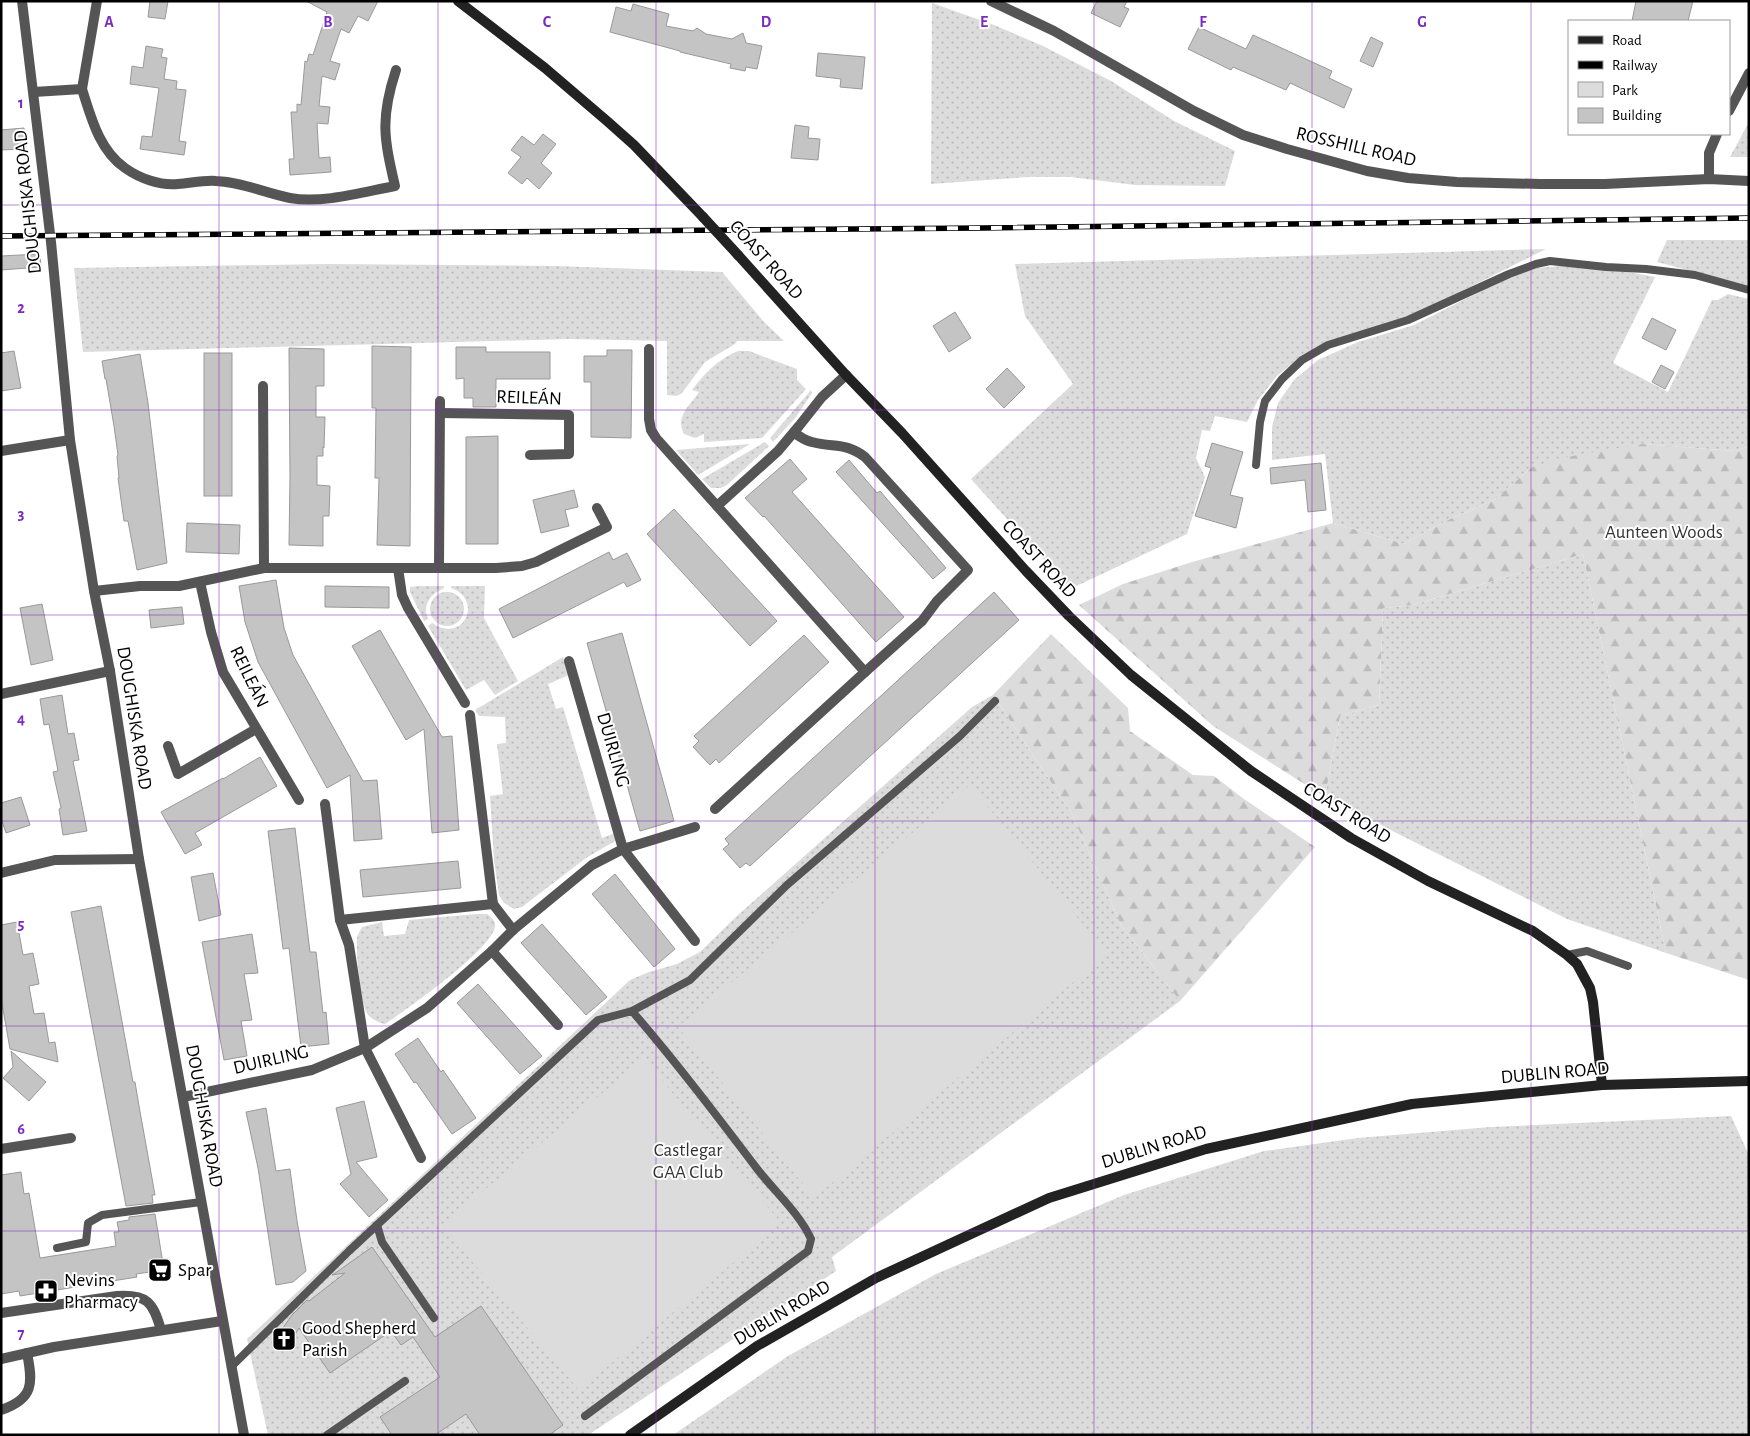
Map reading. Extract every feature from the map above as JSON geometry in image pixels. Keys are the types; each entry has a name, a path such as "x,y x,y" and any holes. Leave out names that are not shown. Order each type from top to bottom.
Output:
{"main road":[{"name":"COAST ROAD","path":"458,1 545,68 634,145 703,217 1069,616 1131,675 1251,771 1373,852 1428,881 1533,931 1577,964 1592,995 1602,1085"},
{"name":"DUBLIN ROAD","path":"630,1435 757,1346 876,1278 1049,1198 1206,1149 1412,1104 1602,1085 1749,1081"}],"street":[{"name":"DOUGHISKA ROAD","path":"22,1 51,242 70,440 94,591 110,671 139,859 244,1435"},
{"path":"97,1 82,89 93,124 107,150 124,167 145,179 175,185 215,181 237,184 290,198 312,199 395,186 384,130 386,107 396,70"},
{"name":"ROSSHILL ROAD","path":"991,1 1054,30 1194,112 1243,135 1350,167 1408,178 1457,182 1605,184 1708,180 1749,181"},
{"path":"1730,109 1749,73"},
{"path":"34,92 82,89"},
{"path":"1708,180 1709,153 1717,135"},
{"path":"648,349 649,419 651,430 865,672"},
{"path":"717,506 778,451 822,397 846,375"},
{"path":"263,386 264,568"},
{"path":"439,568 440,401"},
{"name":"REILEÁN","path":"440,413 569,415 569,454 530,455"},
{"path":"715,809 922,621 937,601 968,570 865,458 849,448 834,444 814,443 794,433"},
{"path":"1,451 70,440"},
{"path":"94,591 140,586 179,586 264,568 496,568 522,566 536,562 607,526 597,508"},
{"path":"398,568 402,595 408,608 465,703"},
{"name":"REILEÁN","path":"200,582 211,632 223,672 299,800"},
{"name":"DUIRLING","path":"570,661 623,849 695,941"},
{"path":"1,694 110,671"},
{"path":"470,715 493,904 513,930"},
{"name":"REILEÁN","path":"168,746 178,774 256,729"},
{"path":"325,804 340,920 349,945 365,1048 421,1158"},
{"name":"DUIRLING","path":"183,1097 312,1070 365,1048 427,1008 513,930 592,865 623,849 695,827"},
{"path":"1,873 55,860 139,859"},
{"path":"340,920 493,904"},
{"path":"492,951 558,1025"},
{"path":"1,1149 71,1138"},
{"path":"1,1313 135,1295 149,1302 156,1313 161,1330"},
{"path":"1,1359 54,1347 222,1322"},
{"path":"1,1410 18,1403 27,1393 31,1382 27,1353"}],"lane":[{"path":"1256,466 1260,422 1265,401 1282,379 1302,360 1328,345 1408,320 1509,274 1536,264 1550,261 1606,268 1646,269 1695,275 1749,290"},
{"path":"231,1366 377,1226 598,1020 632,1011 690,980 787,885 960,736 995,701"},
{"path":"1567,955 1587,951 1628,966"},
{"path":"586,1416 808,1251 811,1239 804,1224 765,1179 666,1050 632,1011"},
{"path":"58,1248 86,1242 88,1223 102,1215 201,1202"},
{"path":"377,1226 382,1242 434,1318"},
{"path":"327,1435 405,1381"}],"green space":[{"path":"932,3 994,25 1043,46 1111,81 1174,121 1235,151 1225,186 1135,185 1071,177 1028,177 931,184"},
{"path":"1749,122 1749,157 1730,157"},
{"path":"1667,240 1749,240 1749,286 1657,262"},
{"path":"1546,249 1418,313 1337,340 1302,355 1277,376 1258,400 1247,422 1215,416 1210,431 1202,430 1196,458 1205,477 1187,534 1070,589 971,479 1073,384 1025,316 1015,264"},
{"path":"327,264 556,266 722,272 764,322 784,341 737,341 705,362 682,393 677,396 667,395 667,341 569,339 83,352 74,268"},
{"path":"1562,266 1629,272 1655,277 1613,363 1668,392 1712,300 1718,300 1728,294 1749,299 1749,446 1735,451 1642,444 1532,467 1494,500 1448,520 1404,544 1333,523 1325,454 1272,460 1272,427 1278,403 1294,380 1318,360 1358,342 1414,325 1507,278 1535,268"},
{"path":"738,351 749,351 797,369 797,380 806,389 762,438 704,442 704,434 695,438 684,434 681,422 682,417 699,392 692,390 712,368 724,358"},
{"path":"811,390 812,393 796,417 773,442 770,438"},
{"path":"765,442 769,446 727,485 721,488 711,488 702,479"},
{"path":"750,444 698,475 676,450"},
{"name":"Aunteen Woods","path":"1642,444 1735,451 1749,446 1749,980 1666,953 1583,554 1413,605 1383,608 1379,705 1340,716 1325,797 1213,726 1079,605 1123,584 1192,562 1333,523 1404,544 1448,520 1494,500 1532,467 1572,456"},
{"path":"1583,554 1666,953 1567,919 1325,797 1340,716 1379,705 1383,608 1413,605"},
{"path":"444,586 429,600 426,609 428,619 424,621 410,592 410,587"},
{"path":"451,586 485,586 484,618 518,681 495,695 484,680 466,690 428,626 432,623 443,628 453,628 461,624 466,618 468,610 466,601"},
{"path":"447,592 454,593 459,597 463,602 463,616 459,621 454,625 447,626 440,625 435,621 431,616 430,609 431,602 435,597 440,593"},
{"path":"1051,634 1128,708 1130,731 1193,775 1214,776 1244,799 1315,847 1180,1001 1121,925 1071,812 993,695"},
{"path":"563,657 569,675 548,684 556,709 563,707 602,838 615,833 615,841 586,858 522,907 514,909 504,903 499,895 494,860 490,796 503,794 497,744 506,743 505,717 479,716 475,710"},
{"name":"Castlegar GAA Club","path":"993,695 1071,812 1121,925 1180,1001 832,1257 836,1271 588,1435 268,1435 247,1339 630,980 677,964 700,952 738,915 972,707"},
{"path":"970,785 1107,954 814,1198 678,1027"},
{"path":"487,914 494,921 495,926 491,936 465,963 429,993 385,1024 376,1021 368,1015 363,1001 357,955 357,938 362,927 382,922 384,936 405,934 409,920"},
{"path":"644,1059 781,1223 579,1390 442,1225"},
{"path":"1731,1116 1749,1155 1749,1435 673,1435 788,1356 936,1274 1124,1195 1264,1151 1358,1138 1491,1127"}],"building":[{"path":"150,1 168,1 165,19 148,17"},
{"path":"306,1 378,1 368,21 358,16 349,33 341,29 330,61 340,64 335,80 322,76 319,106 330,107 328,124 317,123 319,158 330,157 331,172 290,175 289,159 294,159 291,112 297,112 297,104 301,105 305,61 307,62 309,54 313,55 327,12"},
{"path":"1097,1 1127,1 1124,7 1129,9 1120,27 1091,13"},
{"path":"1636,1 1693,1 1688,20 1632,20"},
{"path":"633,4 669,14 666,26 693,31 697,28 706,34 732,39 743,33 746,43 762,46 757,69 746,67 745,71 730,68 731,64 610,32 616,7 631,11"},
{"path":"1199,27 1246,49 1253,35 1332,71 1329,78 1352,89 1344,108 1290,83 1286,90 1233,67 1231,70 1188,49"},
{"path":"1371,37 1383,43 1373,67 1360,61"},
{"path":"146,46 163,49 161,57 167,58 164,79 177,81 176,89 186,90 179,141 186,142 184,155 140,149 142,136 152,137 159,88 130,84 132,66 143,68"},
{"path":"818,53 865,57 862,89 840,87 841,79 816,76"},
{"path":"795,125 809,127 808,138 820,139 818,160 791,158"},
{"path":"24,128 26,149 1,150 1,130"},
{"path":"543,134 556,144 541,163 552,173 539,189 527,178 522,184 508,173 521,157 511,150 522,136 534,145"},
{"path":"40,254 41,267 1,270 1,256"},
{"path":"955,312 971,338 949,352 933,326"},
{"path":"1652,318 1676,330 1666,350 1642,338"},
{"path":"372,346 411,347 410,546 377,545 379,478 375,478 376,408 372,408"},
{"path":"456,347 486,347 486,352 550,352 550,379 496,379 496,407 473,407 473,398 464,398 464,378 456,379"},
{"path":"289,348 324,349 324,386 316,386 316,417 325,417 323,456 317,456 317,485 330,486 329,516 323,516 323,546 289,545"},
{"path":"607,350 632,350 631,438 591,437 591,382 584,382 584,356 607,356"},
{"path":"14,351 21,388 1,391 1,353"},
{"path":"204,353 232,353 232,496 204,496"},
{"path":"140,354 148,403 167,563 137,570 128,521 124,521 118,478 118,455 102,361"},
{"path":"1661,365 1674,372 1665,389 1652,382"},
{"path":"1007,368 1025,387 1004,408 986,389"},
{"path":"498,436 498,544 466,544 466,437"},
{"path":"1212,443 1243,452 1230,495 1243,498 1236,528 1195,516 1211,468 1205,466"},
{"path":"790,459 807,479 792,492 904,617 876,642 764,516 745,498"},
{"path":"849,460 877,493 880,491 946,568 933,579 836,472"},
{"path":"1321,463 1326,510 1308,512 1305,480 1271,484 1270,468"},
{"path":"574,490 578,507 565,510 569,526 541,533 533,500"},
{"path":"674,509 777,621 750,646 647,534"},
{"path":"187,523 240,525 239,554 186,552"},
{"path":"609,552 613,560 627,553 641,580 627,587 624,582 513,638 499,609"},
{"path":"276,580 284,628 293,655 363,781 377,780 382,839 354,841 350,775 327,788 258,662 245,622 239,586"},
{"path":"325,586 389,587 389,608 325,607"},
{"path":"994,592 1019,620 750,866 746,863 740,868 723,849 729,844 725,839"},
{"path":"42,604 53,660 31,665 20,608"},
{"path":"182,607 184,624 151,628 149,610"},
{"path":"380,630 442,737 452,736 459,830 432,833 424,729 406,740 352,646"},
{"path":"622,633 674,821 640,831 587,643"},
{"path":"804,635 829,662 719,763 716,759 710,765 693,747 699,741 694,736"},
{"path":"62,695 68,734 74,733 79,760 73,761 87,831 63,835 59,809 61,808 53,772 58,771 49,724 44,725 40,699"},
{"path":"260,757 277,786 195,833 202,845 185,854 161,812"},
{"path":"21,797 30,825 6,833 1,818 1,803"},
{"path":"295,828 310,952 316,952 323,1013 326,1012 329,1044 301,1047 289,948 283,949 268,831"},
{"path":"458,861 461,888 363,897 360,870"},
{"path":"213,873 221,915 199,921 191,877"},
{"path":"615,874 675,949 654,967 592,894"},
{"path":"101,906 155,1195 152,1195 153,1203 126,1206 71,912"},
{"path":"17,922 23,955 33,953 39,984 29,986 34,1014 44,1013 49,1043 55,1042 58,1062 10,1049 1,998 1,925"},
{"path":"542,924 607,997 586,1015 521,943"},
{"path":"252,934 258,973 244,974 252,1020 241,1021 247,1056 224,1060 202,942"},
{"path":"478,984 542,1056 520,1074 457,1003"},
{"path":"418,1038 476,1118 452,1134 395,1054"},
{"path":"11,1051 46,1082 29,1101 3,1078 13,1067"},
{"path":"364,1101 377,1157 356,1162 388,1200 369,1217 340,1184 351,1174 336,1108"},
{"path":"266,1108 276,1171 290,1169 306,1271 293,1282 276,1285 258,1168 246,1112"},
{"path":"21,1172 24,1194 29,1193 40,1258 116,1246 114,1232 119,1232 117,1222 129,1220 129,1217 155,1214 164,1270 136,1274 137,1277 20,1296 19,1291 1,1294 1,1175"},
{"path":"372,1247 435,1337 481,1306 563,1425 549,1435 480,1435 466,1414 435,1435 392,1435 380,1417 440,1377 413,1337 401,1345 391,1331 330,1373 299,1328 290,1343 278,1335 292,1315 307,1300 309,1301 345,1273 332,1275"}],"railway":[{"path":"1,236 982,228 1749,218"}],"place":[{"name":"Spar","path":"160,1270"},
{"name":"Nevins Pharmacy","path":"46,1291"},
{"name":"Good Shepherd Parish","path":"284,1339"}]}
